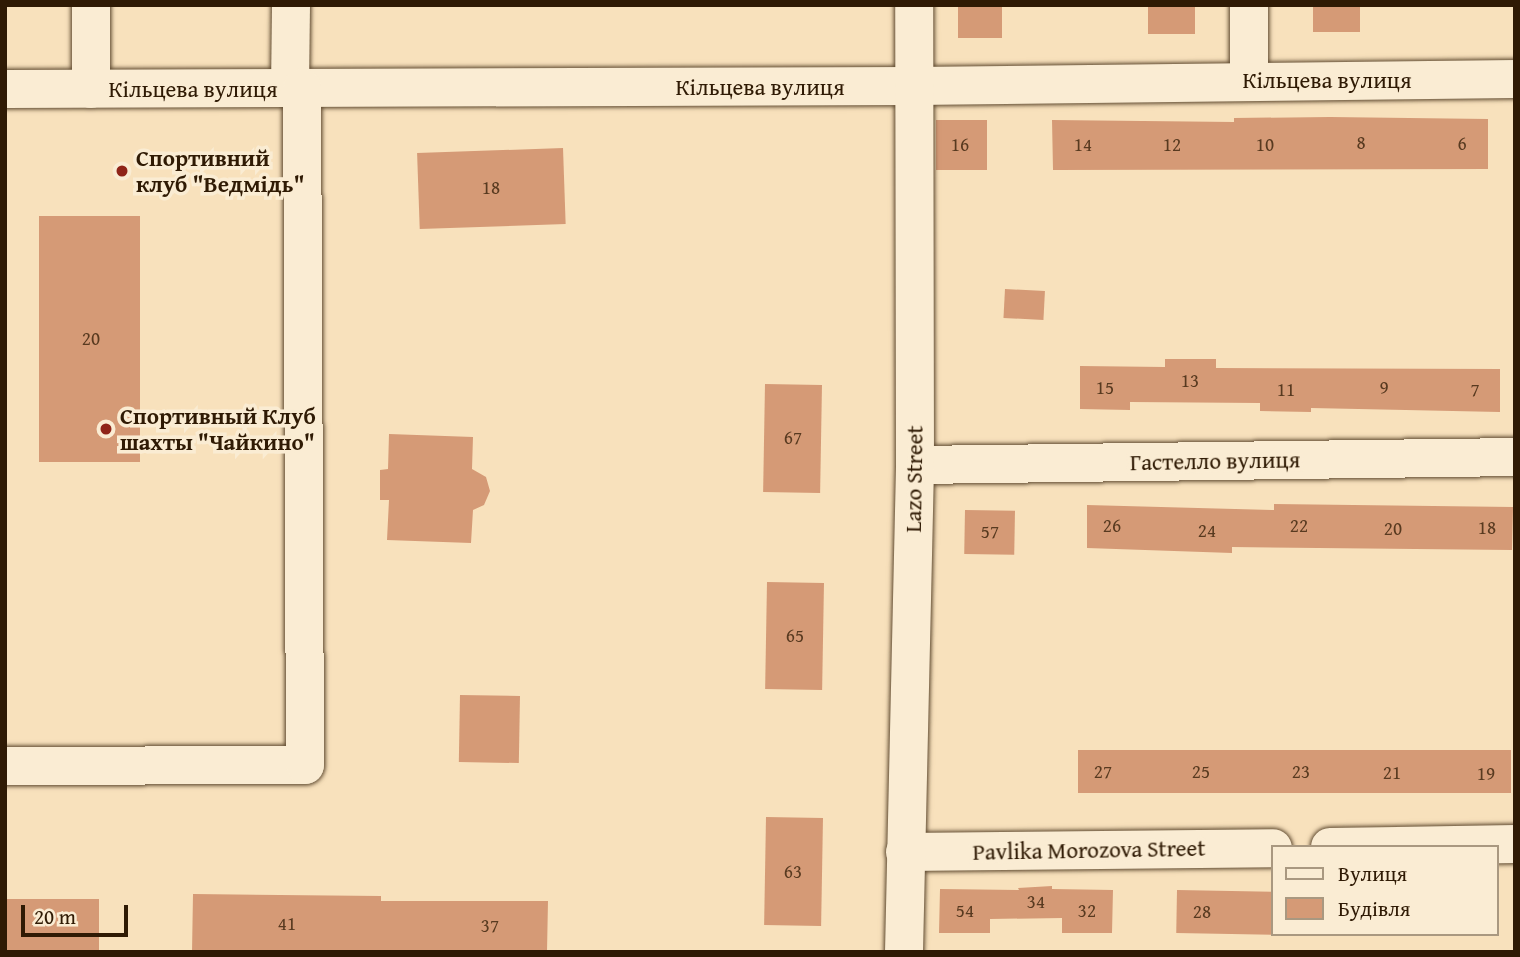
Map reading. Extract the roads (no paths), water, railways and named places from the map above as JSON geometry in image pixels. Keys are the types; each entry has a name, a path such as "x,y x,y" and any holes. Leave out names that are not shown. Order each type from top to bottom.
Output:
{"street":[{"path":"91,5 91,89"},
{"path":"5,766 305,765 296,88 292,5"},
{"name":"Lazo Street","path":"904,952 915,466 914,5"},
{"path":"1249,5 1249,80"},
{"name":"Кільцева вулиця","path":"5,89 914,86 1515,79"},
{"name":"Гастелло вулиця","path":"915,466 1515,457"},
{"path":"1453,845 1515,844"},
{"name":"Pavlika Morozova Street","path":"905,852 1272,848"}],"place":[{"name":"Спортивний клуб \"Ведмідь\"","path":"122,171"},
{"name":"Спортивный Клуб шахты \"Чайкино\"","path":"106,429"}]}
